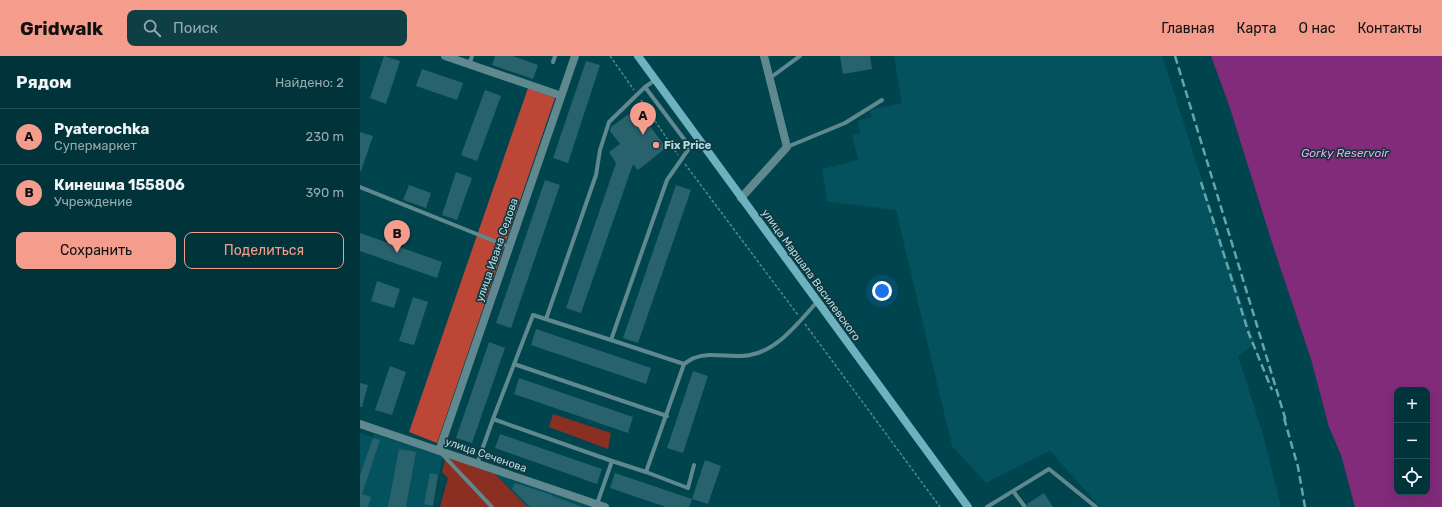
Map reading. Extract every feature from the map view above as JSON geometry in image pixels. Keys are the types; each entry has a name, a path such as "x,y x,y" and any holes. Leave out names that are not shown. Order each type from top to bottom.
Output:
{"street":[{"path":"444,56 556,94"},
{"name":"улица Ивана Седова","path":"439,451 575,56"},
{"name":"улица Маршала Василевского","path":"638,56 968,507"},
{"path":"741,198 787,147 764,56"},
{"name":"улица Сеченова","path":"360,424 601,506"}],"lane":[{"path":"469,65 472,56"},
{"path":"553,62 555,56"},
{"path":"770,78 800,56"},
{"path":"546,319 596,175 600,150 609,122 645,87 655,80"},
{"path":"645,87 690,147"},
{"path":"787,147 845,123 882,100"},
{"path":"611,340 667,180 690,147 701,143"},
{"path":"360,187 509,248"},
{"path":"646,472 684,364 695,358 712,355 749,356 764,351 777,342 817,302"},
{"path":"477,464 533,315 684,364"},
{"path":"514,364 666,416"},
{"path":"493,419 688,488 694,465"},
{"path":"439,451 492,507"},
{"path":"601,506 612,461"},
{"path":"987,507 1049,469 1096,507"},
{"path":"1013,491 1024,507"}],"path":[{"path":"610,56 681,159 940,507"}],"shaded area":[{"path":"894,56 1162,56 1257,350 1253,345 1238,356 1262,431 1281,507 1100,507 1050,451 986,483 952,446 896,210 827,201 822,169 858,160 852,135 861,133 857,121 872,117 870,110 902,103"},
{"path":"528,88 555,98 437,443 409,432"},
{"path":"553,414 611,433 608,449 549,427"},
{"path":"360,433 373,437 374,434 443,456 432,507 360,507"},
{"path":"446,456 495,474 527,507 440,507 448,478 442,472"},
{"path":"495,474 591,507 527,507"}],"water":[{"name":"Gorky Reservoir","path":"1211,56 1442,56 1442,507 1355,507 1341,455 1329,427 1311,359 1274,249 1229,105"}],"building":[{"path":"384,56 400,61 386,104 370,98"},
{"path":"495,56 513,56 538,65 533,79 492,65"},
{"path":"840,56 870,56 872,69 843,74"},
{"path":"586,61 600,65 568,163 553,158"},
{"path":"422,69 463,83 457,100 416,86"},
{"path":"485,90 501,96 477,161 461,155"},
{"path":"637,108 666,148 638,170 633,164 581,313 566,308 616,163 609,152 620,144 610,131 611,127"},
{"path":"360,132 373,136 361,171 360,171"},
{"path":"456,172 472,178 457,220 442,215"},
{"path":"545,180 560,185 511,328 496,323"},
{"path":"409,185 431,193 426,208 403,200"},
{"path":"676,185 691,190 638,343 623,338"},
{"path":"360,233 442,262 437,278 360,251"},
{"path":"377,281 400,289 394,308 371,301"},
{"path":"413,297 428,302 414,345 399,341"},
{"path":"536,329 651,368 646,384 531,345"},
{"path":"489,342 505,348 472,443 456,438"},
{"path":"390,366 406,372 392,415 375,410"},
{"path":"693,371 708,376 683,453 667,448"},
{"path":"519,378 633,417 628,433 514,394"},
{"path":"360,383 368,385 362,407 360,407"},
{"path":"500,434 602,469 597,484 495,448"},
{"path":"373,438 380,440 362,494 371,497 368,507 360,507 360,475"},
{"path":"399,449 416,452 406,507 388,507"},
{"path":"705,460 721,466 708,504 692,499"},
{"path":"430,473 438,475 433,506 424,504"},
{"path":"615,473 692,499 689,507 666,507 610,488"},
{"path":"515,483 552,495 580,507 530,507 512,489"},
{"path":"1044,493 1053,507 1028,507 1027,504"}],"railway":[{"path":"1175,56 1286,421"},
{"path":"1201,182 1249,334 1272,390"},
{"path":"1284,418 1298,467 1305,507"}],"place":[{"name":"Pyaterochka","path":"643,135"},
{"name":"Fix Price","path":"656,145"},
{"name":"Кинешма 155806","path":"397,253"}]}
